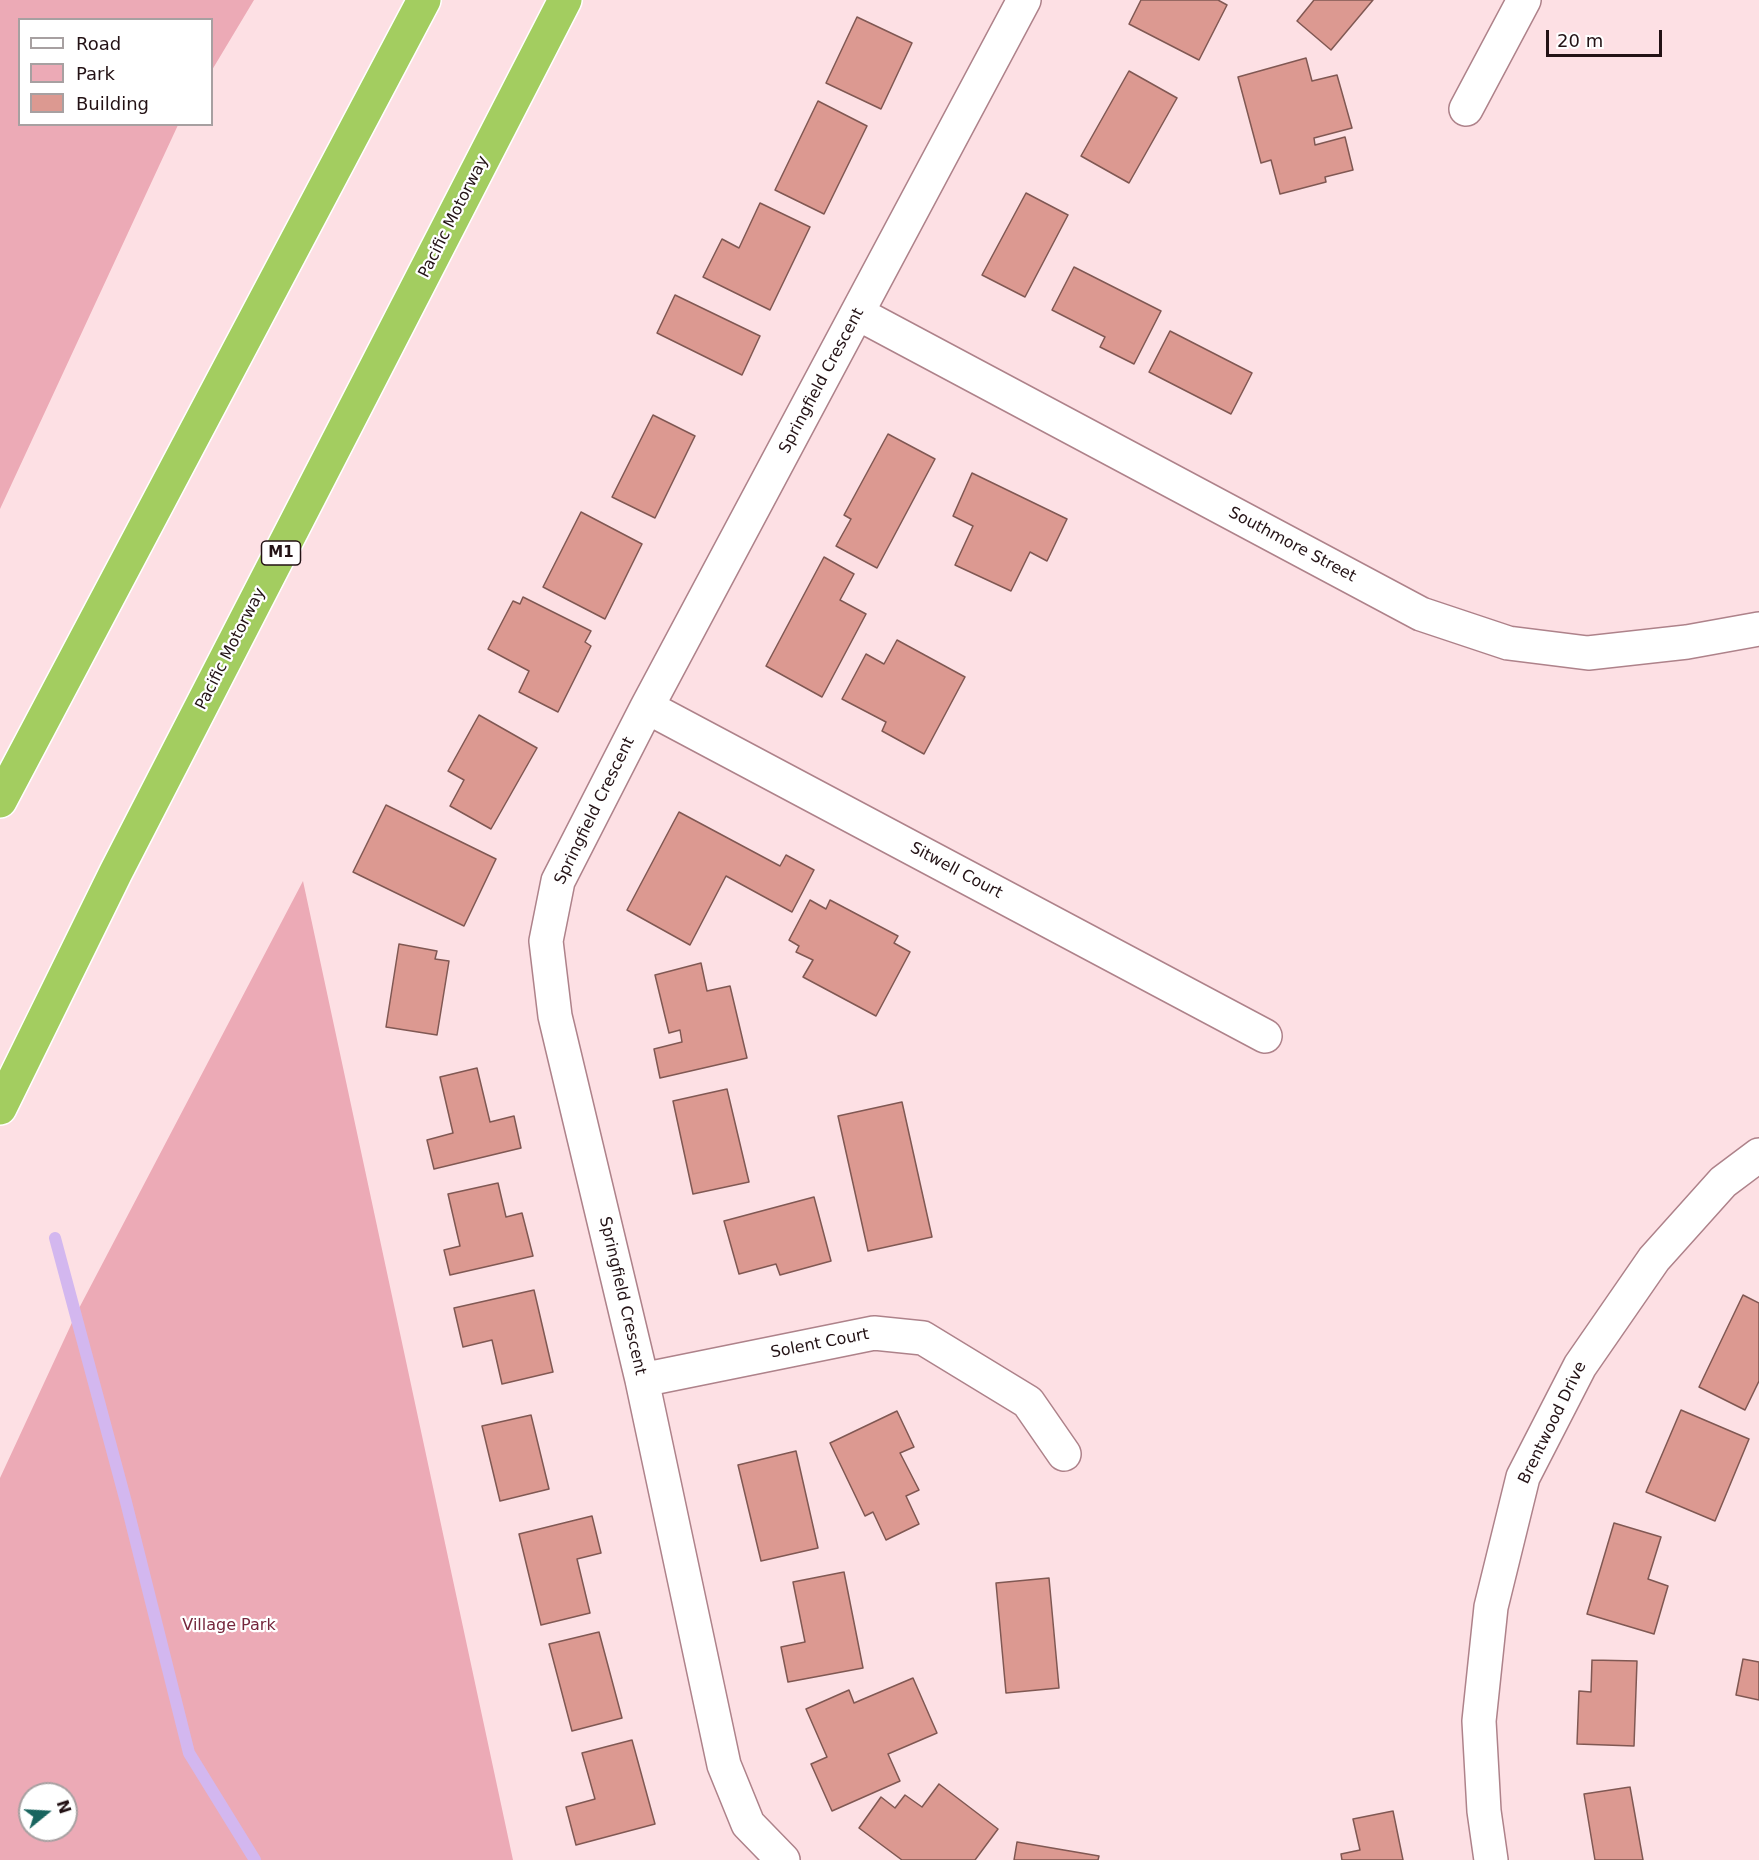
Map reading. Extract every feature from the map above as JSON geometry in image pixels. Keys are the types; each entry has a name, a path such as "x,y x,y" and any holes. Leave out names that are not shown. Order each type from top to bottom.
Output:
{"highway":[{"path":"0,801 424,0"},
{"name":"Pacific Motorway","path":"0,1108 116,872 565,0"}],"street":[{"name":"Springfield Crescent","path":"783,1860 748,1824 724,1765 642,1380 555,1016 546,941 558,881 646,707 859,314 1024,0"},
{"path":"1466,109 1524,0"},
{"name":"Southmore Street","path":"859,314 1421,614 1508,643 1588,653 1687,642 1759,629"},
{"name":"Sitwell Court","path":"646,707 1265,1036"},
{"name":"Brentwood Drive","path":"1491,1860 1484,1811 1479,1721 1491,1607 1523,1477 1580,1366 1654,1259 1724,1182 1759,1155"},
{"name":"Solent Court","path":"642,1380 874,1333 923,1338 1028,1402 1064,1454"}],"green space":[{"path":"0,0 254,0 213,68 213,18 18,18 18,126 178,126 0,509"},
{"name":"Village Park","path":"303,881 513,1860 0,1860 0,1478 76,1314"}],"building":[{"path":"1141,0 1218,0 1227,5 1199,60 1129,24"},
{"path":"1314,0 1373,0 1331,50 1297,21"},
{"path":"857,17 912,43 881,109 826,83"},
{"path":"1306,58 1312,81 1337,75 1352,128 1314,138 1315,145 1345,137 1353,170 1325,177 1326,182 1280,194 1271,160 1261,163 1238,77"},
{"path":"1129,71 1177,98 1129,183 1081,156"},
{"path":"818,101 867,126 824,214 775,190"},
{"path":"1026,193 1068,215 1025,297 982,275"},
{"path":"760,203 810,227 770,310 703,277 722,239 739,248"},
{"path":"1074,267 1161,311 1134,364 1100,347 1105,337 1052,310"},
{"path":"675,295 760,336 742,375 657,333"},
{"path":"1170,331 1252,373 1231,414 1149,372"},
{"path":"653,415 695,436 655,518 612,497"},
{"path":"888,434 935,459 877,568 836,546 851,519 844,515"},
{"path":"972,473 1067,519 1047,561 1030,552 1011,591 955,565 973,526 953,516"},
{"path":"581,512 642,544 605,619 543,587"},
{"path":"824,557 854,574 840,600 866,614 822,697 766,666"},
{"path":"523,597 591,631 585,642 591,646 558,712 519,692 529,671 488,649 513,601 520,604"},
{"path":"897,640 965,677 924,754 882,731 886,722 842,699 866,654 884,664"},
{"path":"479,715 537,748 491,829 450,806 464,780 448,771"},
{"path":"386,805 496,859 464,926 353,872"},
{"path":"679,812 780,866 786,855 814,870 792,912 726,876 690,945 627,910"},
{"path":"810,900 826,909 830,900 898,936 894,943 910,952 876,1016 803,977 813,960 796,952 799,946 789,940"},
{"path":"399,944 437,951 435,959 449,961 437,1035 386,1027"},
{"path":"701,963 707,991 730,986 747,1058 660,1078 654,1049 682,1042 680,1030 669,1033 655,975"},
{"path":"477,1068 490,1122 514,1116 521,1148 434,1169 427,1140 453,1133 440,1077"},
{"path":"727,1089 749,1182 693,1194 673,1101"},
{"path":"902,1102 932,1237 868,1251 838,1116"},
{"path":"498,1183 506,1217 522,1213 533,1256 450,1275 444,1250 460,1246 448,1194"},
{"path":"814,1197 831,1261 780,1275 776,1264 739,1274 724,1221"},
{"path":"534,1290 553,1372 502,1384 492,1340 463,1347 454,1308"},
{"path":"1743,1295 1759,1303 1759,1381 1745,1410 1699,1387"},
{"path":"1681,1410 1749,1439 1715,1521 1646,1492"},
{"path":"897,1411 914,1447 900,1453 919,1490 906,1496 919,1524 886,1540 873,1512 865,1516 830,1443"},
{"path":"531,1415 549,1489 500,1501 482,1426"},
{"path":"796,1451 818,1548 761,1561 738,1465"},
{"path":"592,1516 601,1553 577,1559 590,1613 541,1625 519,1534"},
{"path":"1614,1523 1661,1537 1648,1579 1668,1586 1654,1634 1587,1614"},
{"path":"844,1572 863,1668 788,1682 781,1647 805,1642 793,1582"},
{"path":"1049,1578 1059,1688 1006,1693 996,1583"},
{"path":"599,1632 622,1718 572,1731 549,1644"},
{"path":"1743,1659 1759,1662 1759,1700 1736,1695"},
{"path":"1592,1660 1637,1661 1634,1746 1577,1744 1579,1691 1591,1692"},
{"path":"913,1678 937,1733 888,1754 900,1781 832,1811 811,1764 827,1757 806,1709 849,1690 854,1703"},
{"path":"632,1740 655,1824 576,1845 566,1807 595,1799 582,1753"},
{"path":"939,1784 998,1829 975,1860 902,1860 859,1828 881,1797 895,1808 905,1795 922,1807"},
{"path":"1630,1787 1643,1860 1595,1860 1584,1794"},
{"path":"1393,1811 1403,1860 1342,1860 1341,1854 1360,1850 1353,1819"},
{"path":"1017,1842 1099,1856 1098,1860 1014,1860"}],"waterway":[{"path":"55,1238 126,1502 189,1753 255,1860"}]}
